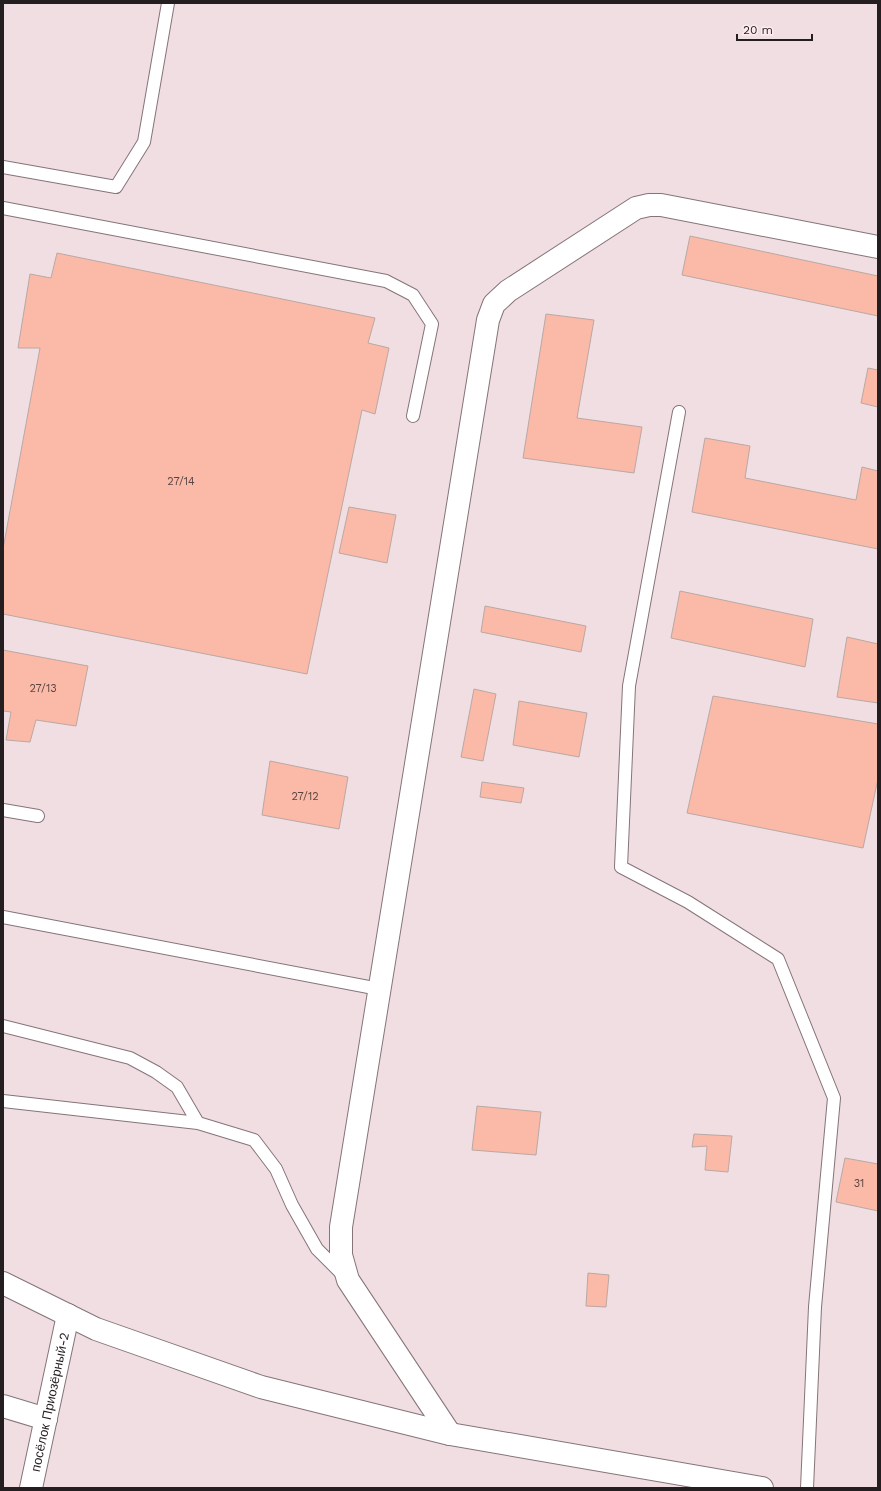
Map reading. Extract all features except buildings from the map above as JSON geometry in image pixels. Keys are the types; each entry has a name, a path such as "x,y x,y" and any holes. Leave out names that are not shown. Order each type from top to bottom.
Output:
{"street":[{"path":"450,1434 348,1280 341,1255 341,1227 488,320 494,304 508,291 636,208 649,205 661,205 878,247"},
{"path":"3,1283 96,1329 261,1387 450,1434 762,1488"},
{"name":"посёлок Приозёрный-2","path":"31,1488 68,1315"},
{"path":"3,1406 46,1419"}],"lane":[{"path":"3,167 116,187 144,142 168,3"},
{"path":"3,208 386,281 413,295 432,324 412,416"},
{"path":"679,412 630,686 621,867 688,902 778,959 834,1098 815,1307 807,1488"},
{"path":"3,810 38,816"},
{"path":"3,917 379,989"},
{"path":"3,1026 130,1058 156,1072 177,1087 198,1123"},
{"path":"3,1101 198,1123 254,1140 276,1169 292,1205 317,1249 348,1280"}]}
